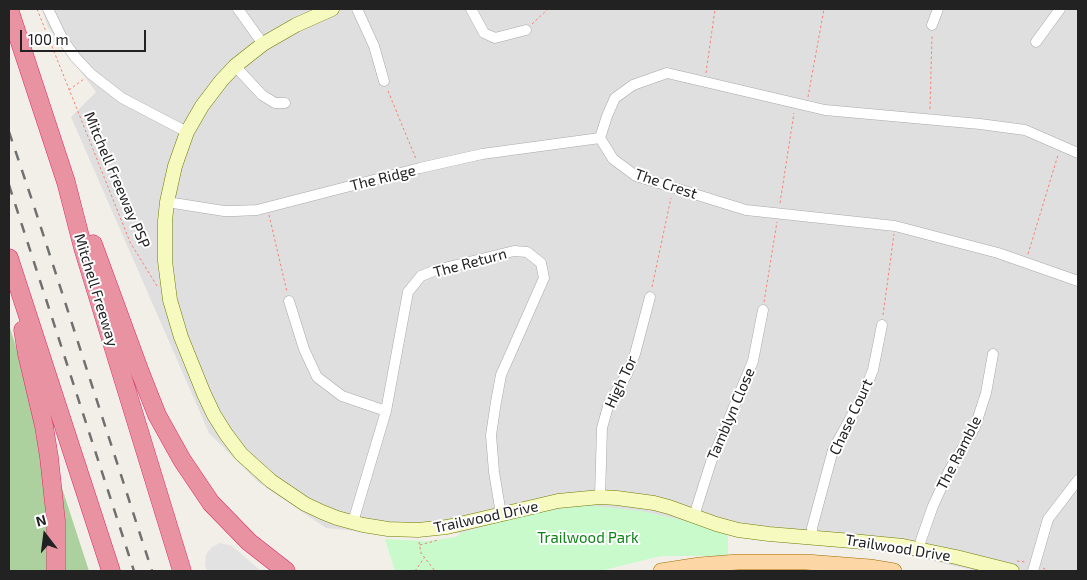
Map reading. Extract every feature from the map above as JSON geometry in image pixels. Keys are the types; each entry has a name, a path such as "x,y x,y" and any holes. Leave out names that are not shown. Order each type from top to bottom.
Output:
{"highway":[{"name":"Mitchell Freeway","path":"9,9 66,182 83,248 182,571"},
{"path":"66,182 93,244 157,414 182,460 211,503 248,542 286,571"},
{"path":"9,258 111,571"},
{"path":"14,276 27,354 44,426 49,457 56,521 56,571"}],"main road":[{"path":"661,571 729,563 796,562 842,564 894,571"}],"street":[{"path":"48,9 63,40 90,74 122,98 188,132"},
{"path":"238,9 263,44"},
{"name":"Trailwood Drive","path":"332,9 279,34 263,44 235,66 211,93 198,112 188,132 175,166 167,202 164,241 165,261 170,300 181,338 214,415 241,454 271,481 305,504 336,518 388,529 418,530 447,527 558,501 600,497 654,503 716,524 752,532 867,542 919,549 1012,571"},
{"path":"357,9 374,46 384,81"},
{"path":"472,9 484,33 496,38 526,30"},
{"path":"932,25 938,9"},
{"path":"1036,42 1060,9"},
{"path":"235,66 262,95 275,104 285,103"},
{"path":"600,138 615,98 632,85 667,73 825,110 1025,130 1078,152"},
{"name":"The Ridge","path":"167,202 224,211 246,211 482,154 600,138"},
{"name":"The Crest","path":"600,138 613,159 636,176 746,210 895,226 998,253 1078,281"},
{"name":"The Return","path":"353,522 386,411 408,292 421,276 436,270 514,251 527,252 541,263 544,278 501,375 496,402 490,435 501,514"},
{"name":"High Tor","path":"600,497 602,428 609,403 627,374 635,354 650,297"},
{"path":"289,301 304,349 317,377 342,396 386,411"},
{"name":"Tamblyn Close","path":"694,516 710,462 753,361 763,310"},
{"name":"Chase Court","path":"813,537 812,528 833,450 861,399 873,370 882,325"},
{"name":"The Ramble","path":"919,549 949,471 975,427 986,394 993,354"},
{"path":"1033,571 1048,519 1078,480"}],"path":[{"name":"Mitchell Freeway PSP","path":"37,9 130,242 159,289"},
{"path":"526,30 548,9"},
{"path":"705,81 715,9"},
{"path":"806,105 824,9"},
{"path":"929,120 932,25"},
{"path":"69,91 90,74"},
{"path":"384,81 420,168"},
{"path":"1025,262 1061,145"},
{"path":"650,297 674,188"},
{"path":"268,207 289,301"},
{"path":"882,325 895,226"},
{"path":"418,539 424,557 435,571"},
{"path":"419,545 437,540"},
{"path":"415,571 424,557"}],"shaded area":[{"path":"42,9 1078,9 1078,571 977,571 880,549 728,531 534,513 461,533 386,534 326,528 258,482 209,433 71,117 96,92 48,27"},
{"path":"220,543 232,546 261,571 207,571 205,565 206,554 212,547"}],"green space":[{"path":"9,325 89,571 9,571"},
{"name":"Trailwood Park","path":"586,505 642,511 728,531 728,556 661,556 600,571 395,571 385,539 427,541 456,537 461,533 534,513"}],"railway":[{"path":"9,132 152,571"},
{"path":"9,185 134,571"}]}
